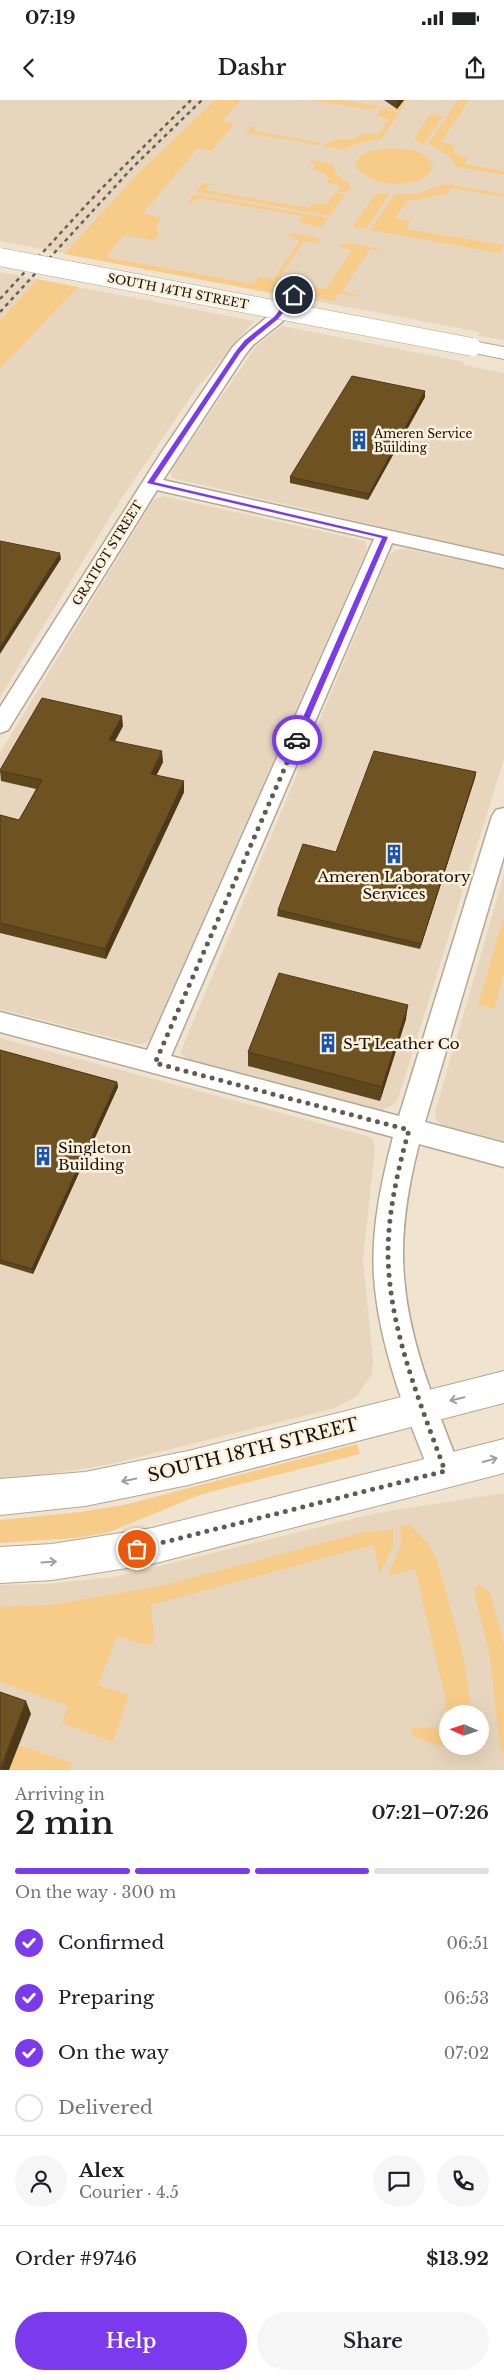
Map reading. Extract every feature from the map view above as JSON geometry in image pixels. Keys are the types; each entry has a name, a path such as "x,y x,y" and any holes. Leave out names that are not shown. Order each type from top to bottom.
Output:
{"main road":[{"name":"SOUTH 14TH STREET","path":"0,256 504,353"},
{"name":"SOUTH 18TH STREET","path":"0,1497 85,1489 178,1470 504,1387"},
{"path":"0,1565 52,1562 152,1546 504,1456"}],"street":[{"name":"GRATIOT STREET","path":"0,725 150,483 238,352 276,318 295,294"},
{"path":"150,483 385,537 504,562"},
{"path":"155,1063 385,537"},
{"path":"445,1471 422,1408 399,1332 389,1278 389,1229 401,1158 504,816"},
{"path":"0,1022 504,1155"}],"shaded area":[{"path":"0,100 504,100 504,340 478,336 480,332 0,241"},
{"path":"215,100 241,100 223,120 234,124 211,151 197,149 143,213 161,218 156,228 159,234 157,238 152,240 124,235 106,257 252,284 260,277 273,279 300,240 288,236 290,233 316,237 319,239 318,243 304,241 278,279 290,282 282,295 64,254 134,178"},
{"path":"311,100 341,100 397,109 404,100 407,100 400,111 376,107 374,110"},
{"path":"458,100 469,100 441,142 453,145 455,153 468,159 465,164 504,171 504,175 457,167 448,155 428,144"},
{"path":"379,109 400,112 381,139 360,143 344,149 323,146 335,139 353,139 365,133 378,135 389,119 377,116 380,111 378,111"},
{"path":"430,114 443,116 423,145 414,139"},
{"path":"252,126 257,126 254,131 322,143 319,145 246,133"},
{"path":"392,148 410,150 422,154 427,157 433,167 427,175 418,180 396,184 372,179 356,167 360,157 369,151"},
{"path":"312,160 332,164 336,174 351,186 347,193 337,191 340,186 328,183 329,178 322,172 313,169 315,164 310,163"},
{"path":"207,183 209,185 205,190 309,208 313,203 327,204 335,193 345,195 330,216 196,192 202,184"},
{"path":"445,184 504,194 504,197 451,188 447,194 418,200 408,200 395,218 410,221 407,229 504,245 499,253 370,230 394,195 419,193"},
{"path":"378,193 389,195 366,229 352,227 374,196"},
{"path":"194,194 328,218 322,227 300,223 302,216 198,198 192,203 188,202"},
{"path":"350,243 386,250 370,249 342,291 358,295 358,297 339,293 334,301 304,295 311,287 326,289 352,250 341,248 340,245"},
{"path":"0,272 37,279 0,321"},
{"path":"37,279 78,287 0,369 0,321"},
{"path":"78,287 254,321 196,389 121,499 0,697 0,369"},
{"path":"282,326 464,362 463,365 504,373 504,555 172,478 171,470 257,345"},
{"path":"163,496 365,541 367,549 150,1039 145,1043 137,1044 0,1009 0,753 153,500"},
{"path":"406,549 504,569 504,759 397,1102 384,1110 376,1110 187,1059 180,1053 389,555 396,550"},
{"path":"504,875 504,1141 442,1125 436,1120 435,1112"},
{"path":"504,915 504,973 494,1009 478,1005"},
{"path":"0,1038 367,1136 373,1140 375,1149 363,1259 373,1360 372,1374 357,1396 335,1408 107,1465 29,1477 0,1478"},
{"path":"357,1444 360,1454 202,1494 107,1533 74,1538 0,1543 0,1520 80,1512 124,1505"},
{"path":"504,1493 504,1770 0,1770 0,1585 46,1584 114,1577 377,1513"},
{"path":"410,1525 429,1545 438,1563 463,1655 471,1705 445,1705 445,1696 415,1569 388,1576 401,1545 400,1527"},
{"path":"393,1529 393,1546 380,1574 373,1545 151,1605 153,1644 145,1645 117,1636 98,1685 129,1695 113,1742 62,1723 68,1706 0,1682 0,1607 49,1605 161,1586 368,1531 379,1532"},
{"path":"479,1585 490,1592 504,1645 504,1757 500,1747 490,1657 475,1596 475,1588"},
{"path":"439,1727 439,1746 412,1736 410,1731 414,1728"},
{"path":"18,1745 72,1763 70,1770 9,1770"}],"building":[{"name":"Ameren Service Building","path":"352,376 425,391 369,494 290,477"},
{"path":"0,541 60,553 0,647"},
{"path":"42,698 122,716 109,740 162,751 151,774 184,781 105,949 0,923 0,815 19,820 42,780 0,770"},
{"name":"Ameren Laboratory Services","path":"374,751 476,772 421,944 278,910 303,844 336,852"},
{"name":"S-T Leather Co","path":"279,973 408,1005 382,1087 248,1052"},
{"name":"Singleton Building","path":"0,1050 117,1082 32,1269 0,1260"},
{"path":"0,1692 26,1701 0,1769"}],"railway":[{"path":"0,299 100,190 191,100"},
{"path":"0,312 133,167 202,100"}],"way so far":[{"path":"137,1549 445,1471 410,1372 399,1332 389,1278 389,1229 401,1158 409,1130 155,1063 297,740"}],"place":[{"name":"Ameren Service Building","path":"359,440"},
{"name":"Ameren Laboratory Services","path":"394,854"},
{"name":"S-T Leather Co","path":"328,1043"},
{"name":"Singleton Building","path":"43,1156"}],"route":[{"path":"294,295 276,318 238,352 150,483 385,537 297,740"}]}
